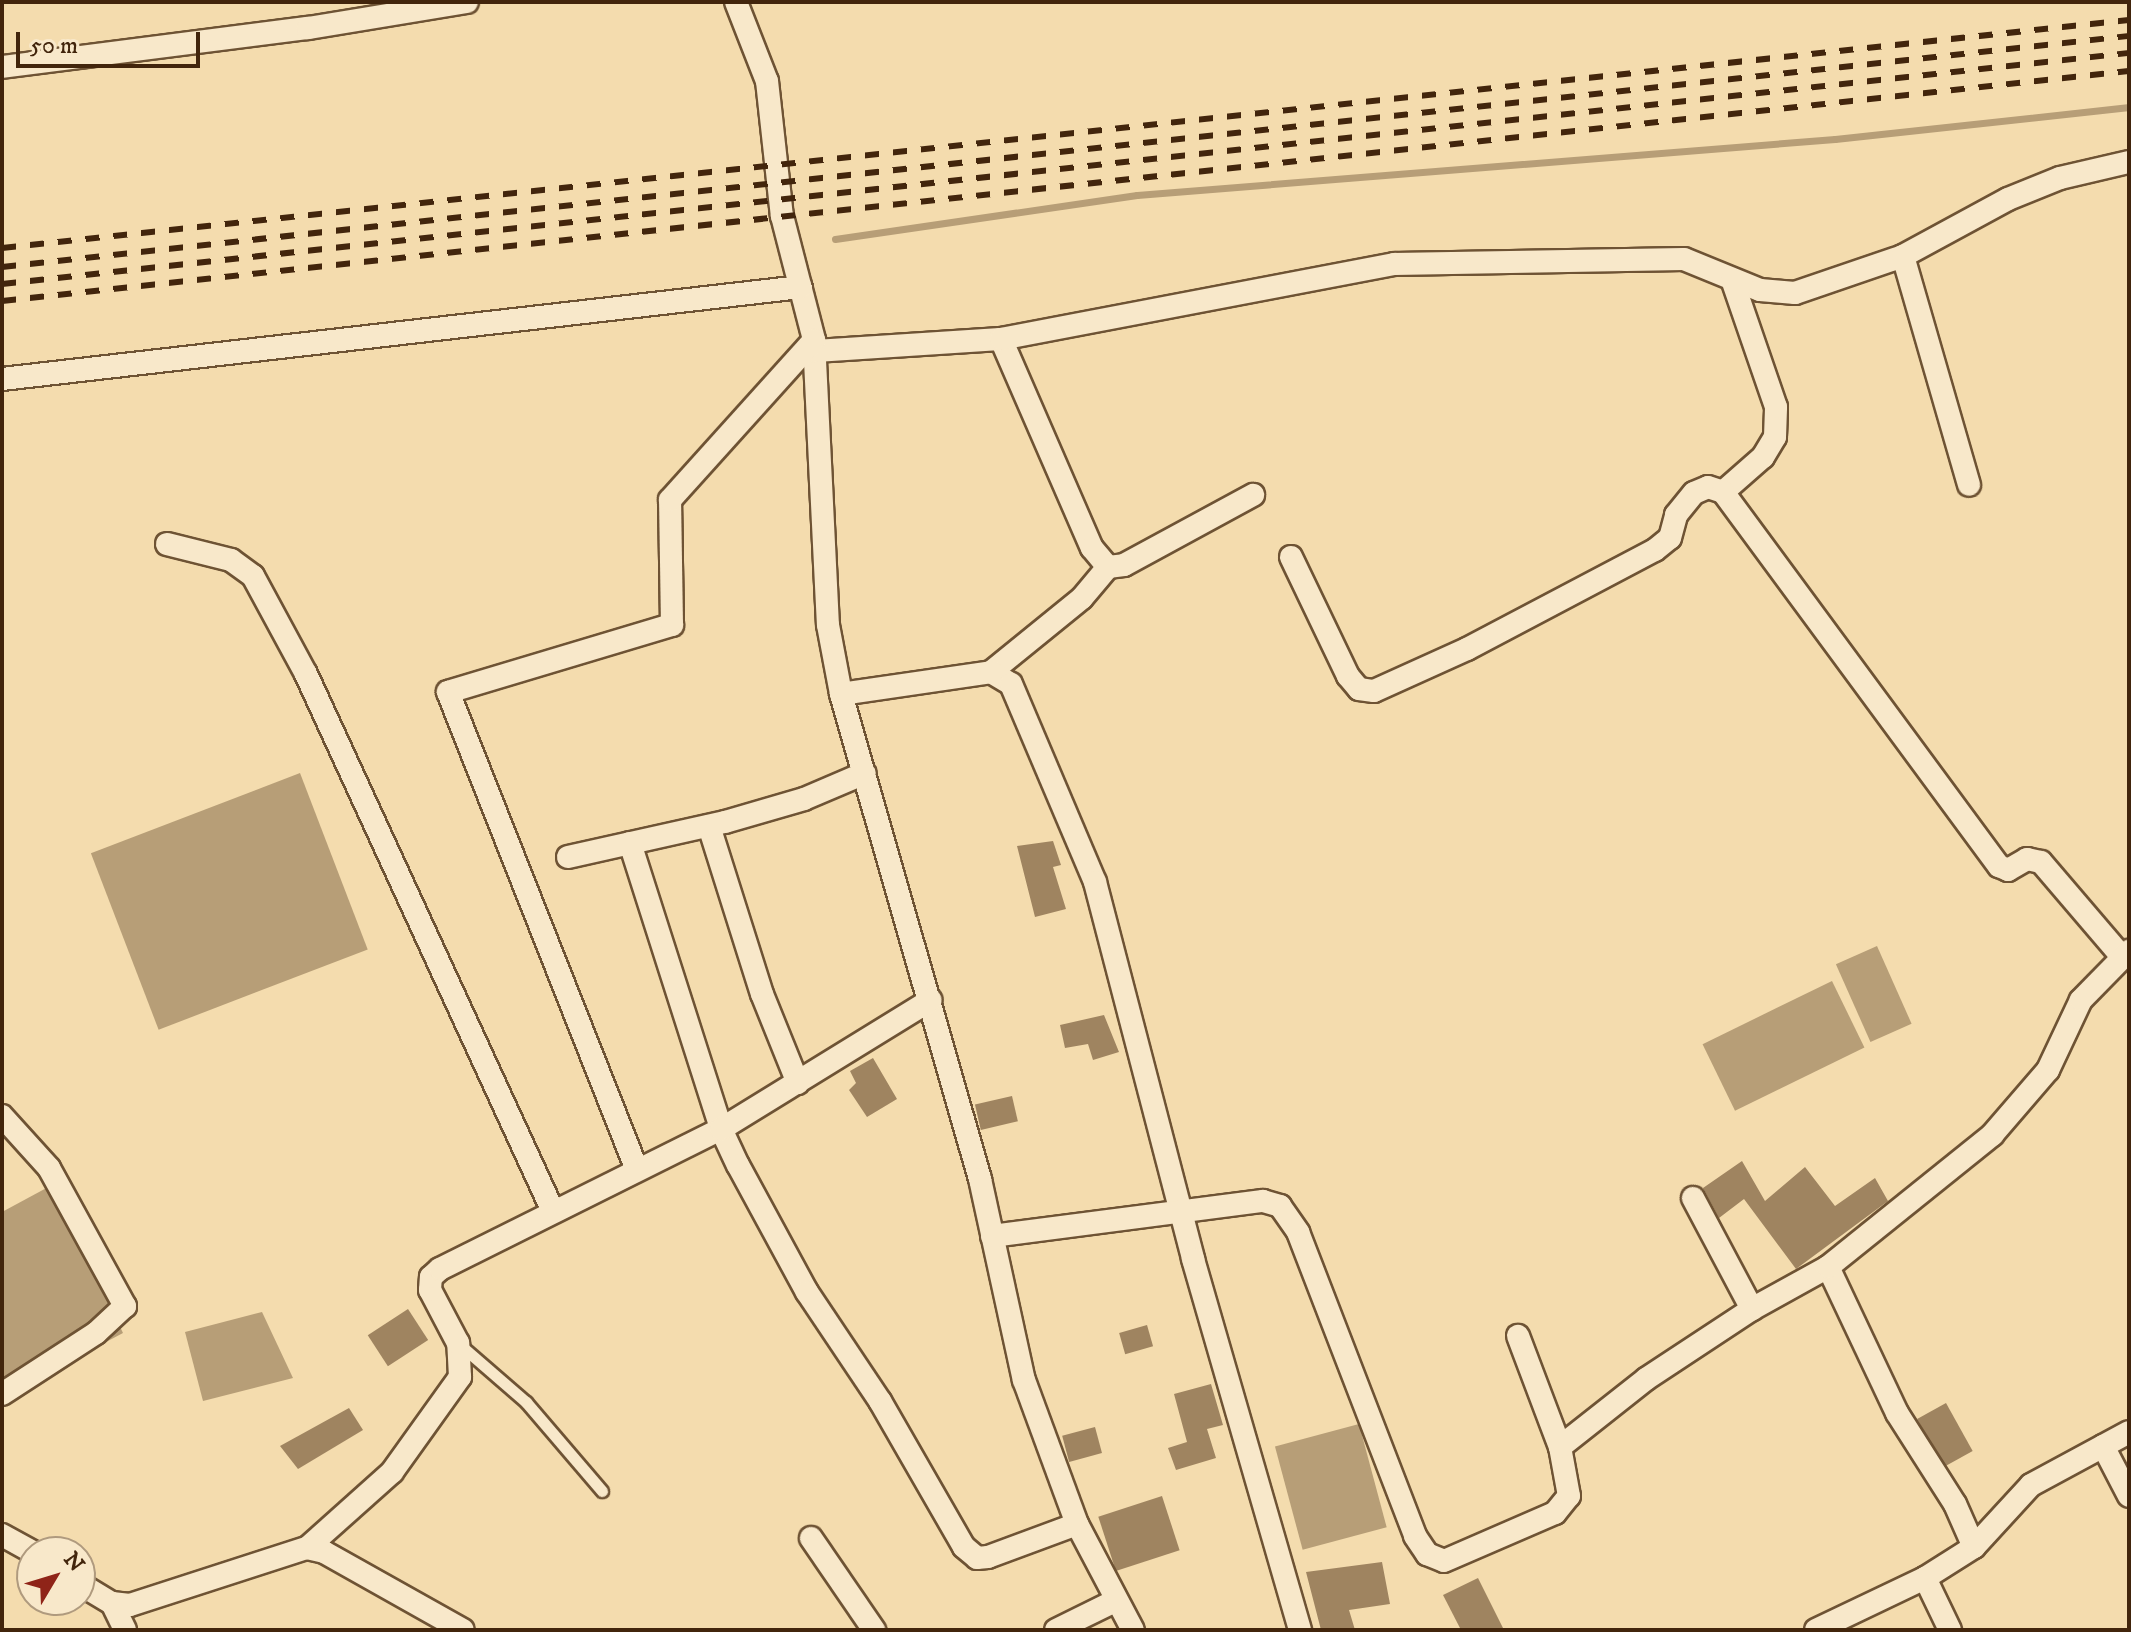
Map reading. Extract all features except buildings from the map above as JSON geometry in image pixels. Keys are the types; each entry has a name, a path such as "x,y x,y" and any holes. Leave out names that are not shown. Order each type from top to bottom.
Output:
{"street":[{"path":"2,67 308,28 467,2"},
{"path":"736,2 767,81 782,216 815,346 828,625 841,694 931,1000 992,1236 1024,1380 1077,1524 1133,1630"},
{"path":"637,1170 448,692 672,625 670,500 815,346 1001,339 1394,264 1684,259 1760,290 1795,293 1903,256 2028,190 2129,162"},
{"path":"1903,256 1969,485"},
{"path":"1723,492 1763,457 1775,437 1776,407 1732,279"},
{"path":"2,379 801,287"},
{"path":"1001,339 1092,548 1108,567"},
{"path":"1291,557 1348,676 1359,689 1374,691 1467,649 1655,550 1670,538 1676,515 1694,493 1708,487 1723,492 1999,866 2008,870 2027,859 2041,862 2126,954 2074,1010 2048,1070 2019,1107 1932,1187 1828,1267 1752,1309 1646,1379 1560,1447"},
{"path":"841,694 991,672 1082,598 1108,567 1124,565 1253,495"},
{"path":"167,544 231,560 253,576 306,674 552,1209"},
{"path":"991,672 1011,684 1095,882 1180,1210 1300,1630"},
{"path":"568,857 709,826 804,799 865,773"},
{"path":"709,826 762,994 798,1083"},
{"path":"630,843 721,1129 807,1292 880,1401 964,1547 977,1558 988,1557 1077,1524"},
{"path":"96,1594 112,1603 130,1605 307,1548 401,1460 460,1377 458,1343 434,1302 431,1277 552,1209 721,1129 931,1000"},
{"path":"2,1116 49,1168 125,1306 96,1333 2,1394"},
{"path":"1693,1198 1752,1309"},
{"path":"992,1236 1263,1201 1288,1216 1384,1464 1427,1554 1444,1561 1461,1557 1555,1513 1569,1496 1560,1447 1518,1336"},
{"path":"1828,1267 1897,1413 1950,1496 1974,1547"},
{"path":"1816,1630 1925,1578 1974,1547 2031,1485 2129,1432"},
{"path":"2103,1446 2129,1496"},
{"path":"811,1538 874,1630"},
{"path":"307,1548 324,1552 463,1630"},
{"path":"1925,1578 1950,1630"},
{"path":"1056,1630 1115,1601"},
{"path":"112,1603 125,1630"}],"lane":[{"path":"458,1343 526,1402 602,1491"}],"shaded area":[{"path":"300,773 368,949 159,1030 91,853"},
{"path":"1877,946 1912,1024 1870,1042 1836,964"},
{"path":"1832,981 1864,1048 1735,1111 1703,1044"},
{"path":"52,1185 123,1333 2,1397 2,1212"},
{"path":"262,1312 293,1378 203,1401 185,1332"},
{"path":"1359,1424 1387,1527 1303,1550 1275,1447"}],"waterway":[{"path":"835,239 1137,195 1835,139 2129,107"}],"railway":[{"path":"2,248 2129,20"},
{"path":"2,267 2129,36"},
{"path":"2,284 2129,53"},
{"path":"2,301 2129,71"}]}
